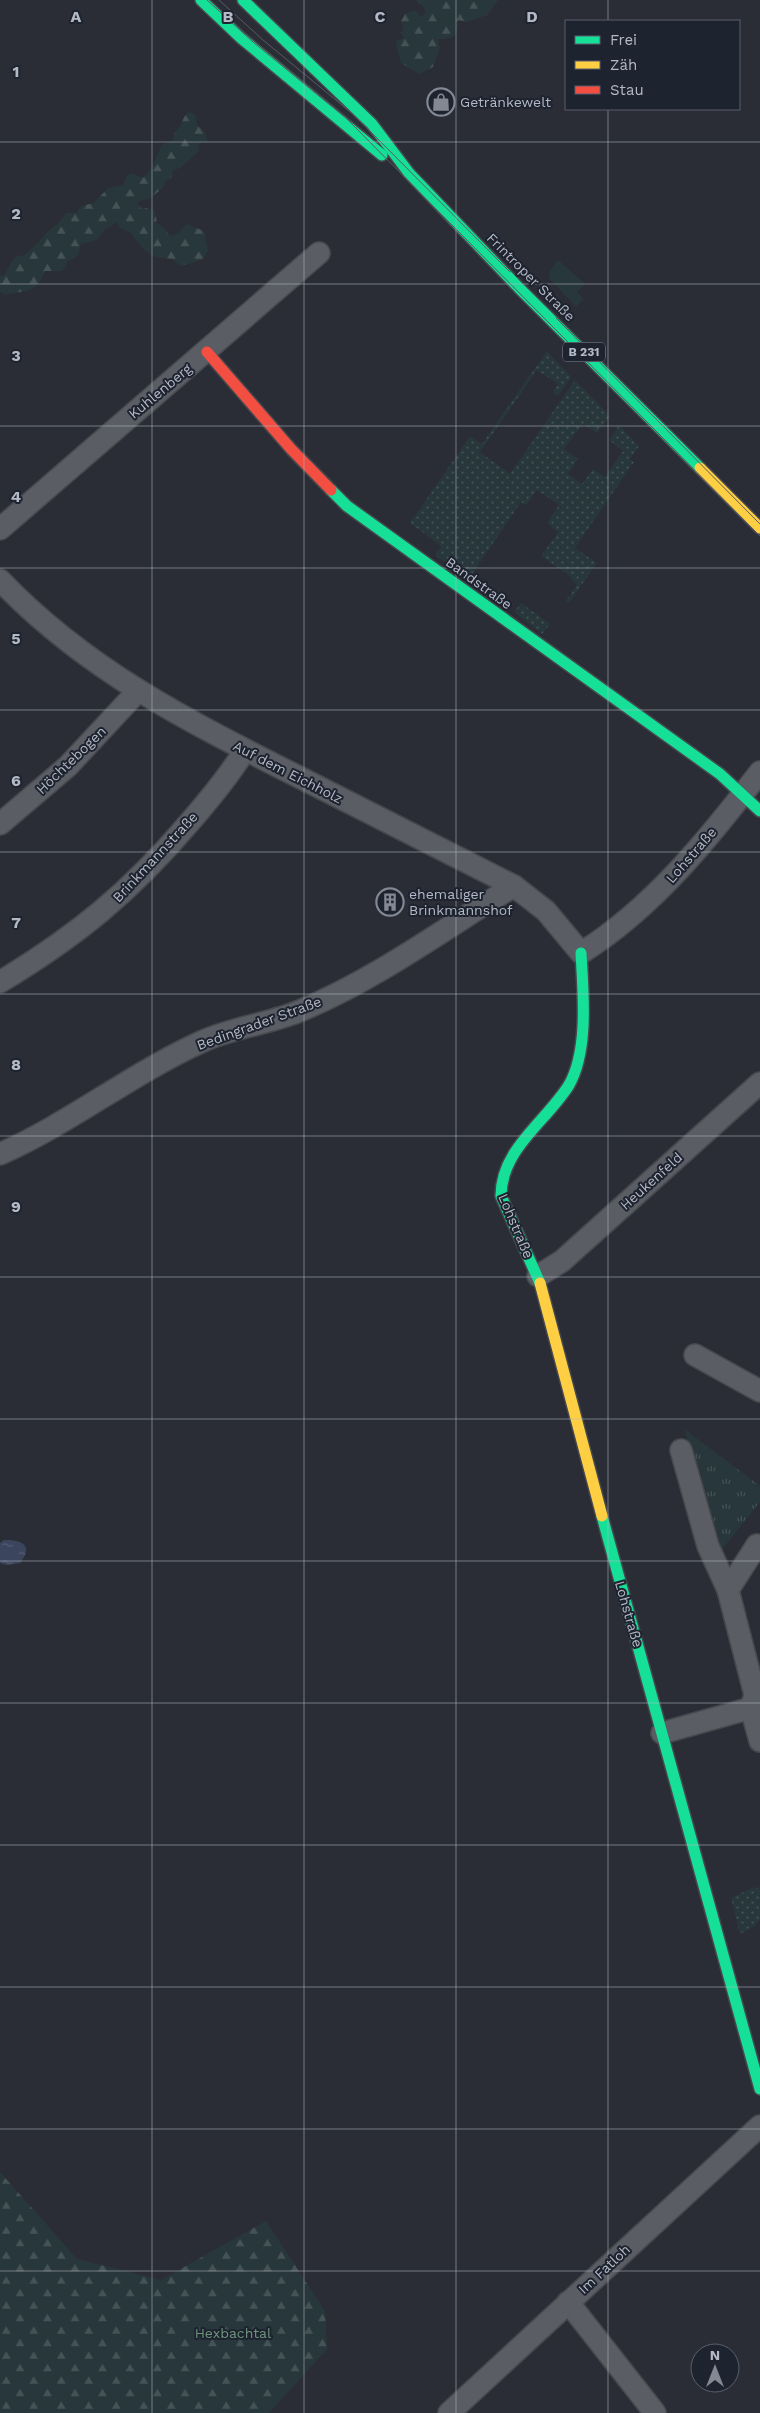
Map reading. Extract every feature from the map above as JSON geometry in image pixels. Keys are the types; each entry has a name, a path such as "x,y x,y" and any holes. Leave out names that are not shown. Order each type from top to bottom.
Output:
{"street":[{"name":"Frintroper Straße","path":"201,0 241,38 311,94 359,138 409,174"},
{"name":"Frintroper Straße","path":"243,0 372,124 409,174 519,288 760,528"},
{"name":"Kuhlenberg","path":"0,529 207,352 319,253"},
{"name":"Bandstraße","path":"207,352 291,449 347,506 720,774 760,811"},
{"name":"Auf dem Eichholz","path":"0,580 40,619 98,665 137,692 245,750 514,886 546,911 581,953"},
{"name":"Höchtebogen","path":"0,824 68,766 137,692"},
{"name":"Brinkmannstraße","path":"0,982 53,950 121,896 158,859 203,806 245,750"},
{"name":"Lohstraße","path":"760,772 667,883 630,917 581,953 585,1020 575,1069 569,1084 510,1157 502,1172 500,1182 501,1196 508,1215 538,1276 610,1548 760,2090"},
{"name":"Bedingrader Straße","path":"0,1154 55,1128 103,1097 202,1042 300,1011 343,991 378,972 514,886"},
{"name":"Heukenfeld","path":"538,1276 562,1261 760,1083"},
{"path":"695,1355 760,1391"},
{"path":"681,1450 708,1546 728,1590 743,1643 754,1694 751,1708 760,1741"},
{"path":"728,1590 756,1555"},
{"path":"743,1643 760,1656"},
{"path":"662,1733 751,1708"},
{"name":"Im Fatloh","path":"449,2413 760,2126"},
{"path":"568,2302 655,2413"}],"green space":[{"path":"416,0 498,0 487,15 467,22 458,20 454,36 438,39 440,48 433,67 419,74 401,63 396,44 396,41 404,38 400,32 403,31 401,21 405,14 416,10 421,17 425,14 424,7"},
{"path":"190,112 195,115 197,125 205,132 208,142 199,143 198,152 180,168 173,170 172,177 165,182 163,188 149,199 141,200 137,203 142,209 147,208 155,211 157,223 170,236 179,233 186,224 204,231 208,251 202,260 181,266 172,259 155,257 144,250 131,233 120,228 117,222 104,230 97,240 81,244 77,255 67,261 66,267 61,271 45,271 33,288 5,295 0,292 0,275 3,276 17,256 24,255 30,250 51,228 57,225 66,213 76,213 81,206 94,203 108,188 123,185 127,175 132,173 143,178 151,169 162,145 173,140 175,132 185,116"},
{"path":"558,260 585,284 577,292 584,299 576,307 549,278 549,272"},
{"path":"547,351 571,377 558,396 553,392 558,384 537,370 480,452 510,474 575,380 610,416 597,433 583,424 564,449 578,459 568,474 582,484 593,469 605,477 623,451 609,440 619,425 639,446 630,459 634,462 575,548 597,563 569,603 566,601 577,585 567,574 541,556 558,532 547,523 559,505 537,490 526,505 521,502 468,580 435,555 441,546 410,523 470,436 482,444"},
{"path":"521,603 550,624 542,634 514,612"},
{"path":"684,1429 760,1486 760,1502 722,1549"},
{"path":"754,1887 760,1889 760,1920 755,1926 740,1934 731,1898"},
{"name":"Hexbachtal","path":"0,2172 77,2259 161,2280 266,2221 325,2311 327,2349 269,2413 0,2413"}],"water":[{"path":"4,1540 16,1541 24,1545 26,1552 20,1563 7,1565 0,1563 0,1543"}],"tram line":[{"path":"207,0 253,42 347,119 760,536"},
{"path":"219,0 263,40 354,115 510,272"},
{"path":"556,318 760,524"}],"traffic: fast":[{"path":"201,0 241,38 382,155"},
{"path":"243,0 372,124 409,173 519,288 700,468"},
{"path":"331,490 347,506 720,774 760,811"},
{"path":"540,1283 501,1196 503,1179 508,1164 516,1150 569,1085 575,1071 580,1055 583,1020 581,953"},
{"path":"602,1516 760,2089"}],"traffic: slow":[{"path":"700,468 760,528"},
{"path":"540,1283 602,1516"}],"traffic: jam":[{"path":"207,352 291,449 331,490"}],"place":[{"name":"Getränkewelt","path":"441,102"},
{"name":"ehemaliger Brinkmannshof","path":"390,902"}]}
